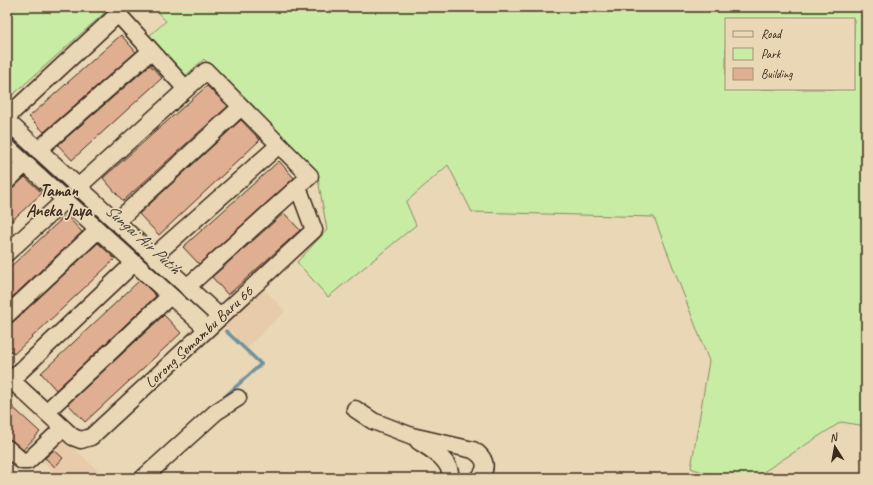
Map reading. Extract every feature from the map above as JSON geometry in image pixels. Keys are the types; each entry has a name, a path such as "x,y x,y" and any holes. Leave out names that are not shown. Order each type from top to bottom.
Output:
{"street":[{"path":"7,117 118,14 186,89"},
{"path":"38,150 151,51"},
{"path":"78,187 206,71 310,176 187,287"},
{"path":"116,222 241,107"},
{"path":"7,121 220,317"},
{"path":"154,256 279,145"},
{"path":"7,147 207,329"},
{"path":"7,181 25,164"},
{"name":"Lorong Semambu Baru 66","path":"63,428 73,437 81,440 91,437 314,230 298,187"},
{"path":"7,252 65,200"},
{"path":"7,316 98,230"},
{"path":"7,448 22,461 28,461 63,428 9,378 134,263"},
{"path":"46,412 170,296"},
{"path":"143,478 216,412 238,398"},
{"path":"355,409 373,421 412,436 473,450 481,454 485,462 484,472 479,478"},
{"path":"412,436 447,463 451,474 450,478"}],"shaded area":[{"path":"263,288 285,311 247,348 225,325"},
{"path":"60,435 105,478 51,478 55,474 38,457"}],"green space":[{"path":"7,7 111,7 7,100"},
{"path":"152,7 866,7 866,426 841,422 754,478 719,478 691,468 709,361 654,217 472,212 448,165 406,202 416,225 328,297 297,262 327,230 317,173 204,59 183,78 147,38 166,21"}],"building":[{"path":"121,35 136,52 44,132 29,117"},
{"path":"150,65 162,78 72,160 58,145"},
{"path":"207,86 228,106 123,201 103,178"},
{"path":"241,120 260,140 159,235 139,214"},
{"path":"279,161 294,178 199,264 183,247"},
{"path":"25,177 42,193 7,225 7,190 13,188"},
{"path":"284,213 300,230 228,295 212,277"},
{"path":"66,215 82,232 7,302 7,270"},
{"path":"98,243 115,259 14,354 7,346 7,324 13,322"},
{"path":"140,280 156,296 56,390 41,373"},
{"path":"164,315 181,333 85,422 68,404"},
{"path":"7,402 40,432 23,450 13,441 7,439"},
{"path":"54,450 63,458 55,467 45,458"}],"waterway":[{"name":"Sungai Air Putih","path":"7,135 143,257"},
{"name":"Sungai Air Putih","path":"220,401 261,364 226,331"}],"district":[{"name":"Taman Aneka Jaya","path":"59,200"}]}
